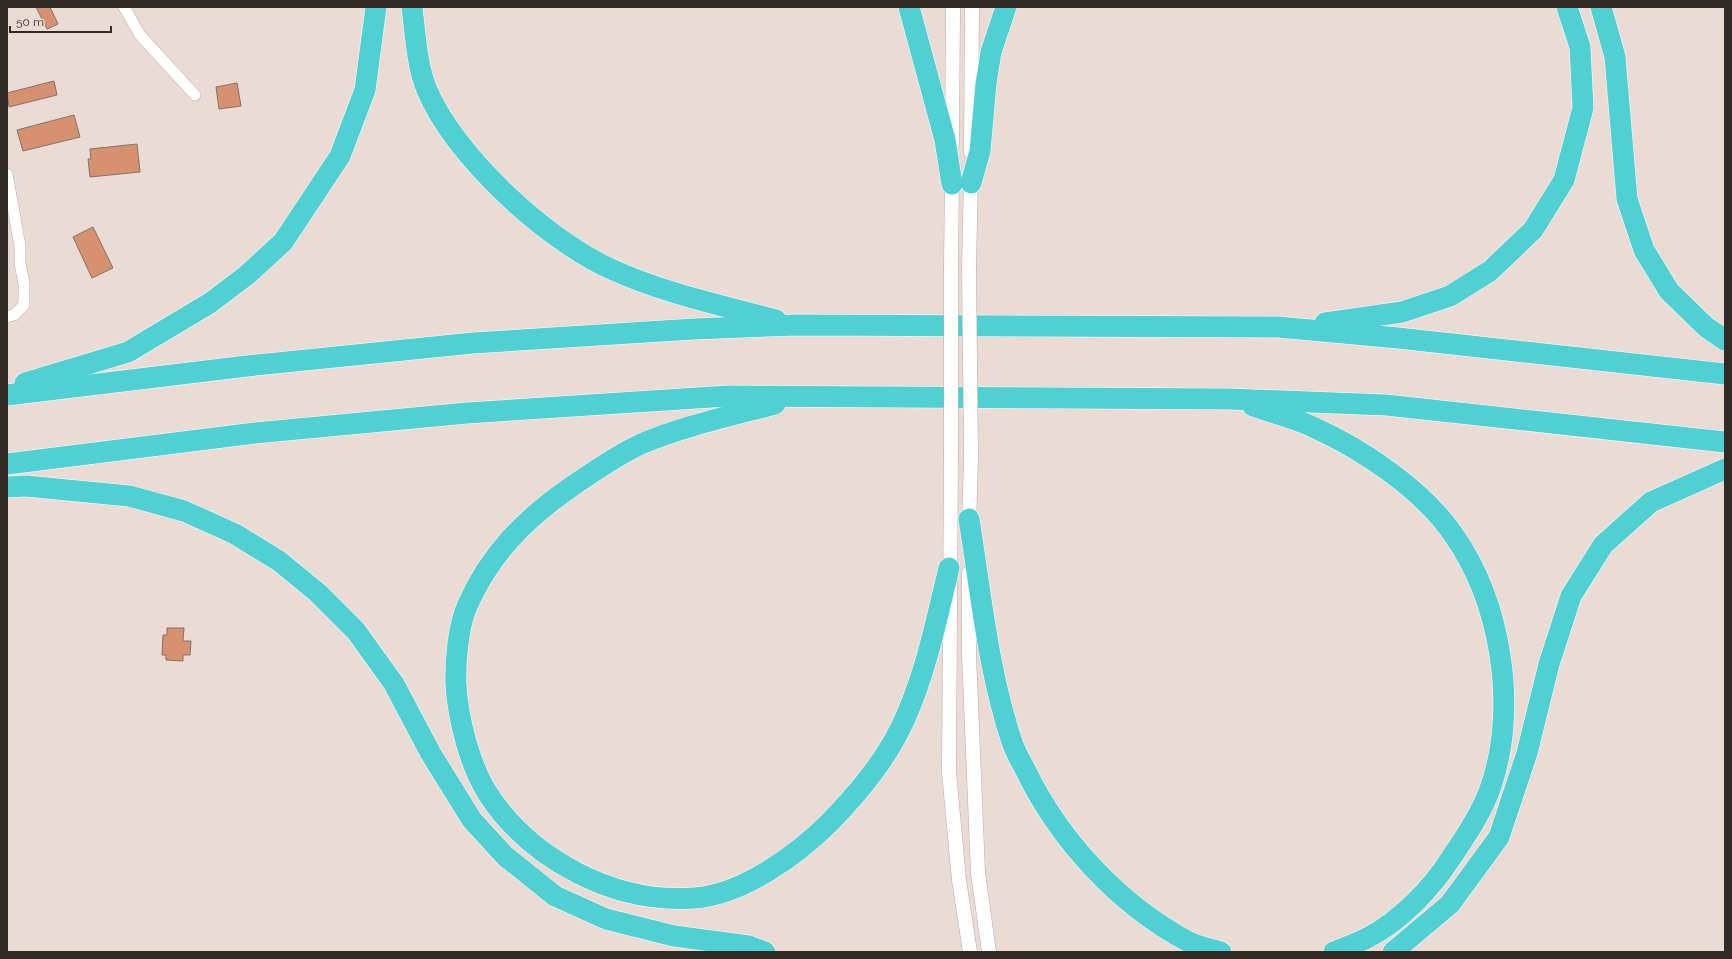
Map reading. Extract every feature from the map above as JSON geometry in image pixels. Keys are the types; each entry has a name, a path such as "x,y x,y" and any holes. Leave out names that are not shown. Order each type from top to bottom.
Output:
{"highway":[{"path":"7,388 128,352 210,303 247,275 282,242 340,156 365,90 376,7"},
{"path":"412,7 416,46 426,90 449,130 476,163 532,220 570,246 610,269 676,294 797,325"},
{"path":"910,7 945,140 961,184"},
{"path":"961,184 980,151 986,84 991,52 1006,7"},
{"path":"1278,327 1336,322 1402,312 1450,296 1490,271 1533,230 1564,180 1583,108 1580,47 1567,7"},
{"path":"1601,7 1615,56 1627,200 1644,250 1669,291 1706,327 1725,340"},
{"path":"7,395 247,366 473,343 694,329 797,325 1278,327 1398,338 1725,374"},
{"path":"7,464 255,433 468,413 728,396 1229,399 1386,404 1725,442"},
{"path":"807,396 685,427 638,446 588,476 548,503 514,533 488,567 466,607 455,661 457,708 470,753 487,793 518,831 556,862 597,882 645,896 696,898 733,889 777,866 812,840 848,804 879,766 907,715 930,647 949,568"},
{"path":"1229,399 1311,426 1364,453 1424,499 1453,532 1472,564 1493,618 1502,667 1503,727 1492,784 1469,832 1440,875 1410,907 1370,937 1334,952"},
{"path":"1393,952 1450,904 1499,837 1527,753 1549,664 1571,596 1604,545 1651,502 1725,469"},
{"path":"7,487 26,486 129,496 184,511 235,534 279,561 318,593 356,631 394,684 431,754 472,820 505,856 555,896 606,919 674,936 749,946 765,952"},
{"path":"969,519 989,650 999,696 1012,743 1036,791 1069,840 1105,880 1145,914 1190,942 1221,952"}],"street":[{"path":"124,7 140,35 195,95"},
{"path":"953,7 961,184 969,267 971,456 969,519 969,654 978,873 989,952"},
{"path":"970,952 958,880 949,772 949,568 951,456 951,268 961,184 972,7"},
{"path":"7,174 20,246 20,263 24,284 24,305 14,315 7,318"}],"building":[{"path":"36,7 50,7 58,24 47,29"},
{"path":"54,81 57,95 9,107 7,93"},
{"path":"237,83 241,106 219,109 216,87"},
{"path":"74,115 80,137 23,151 17,130"},
{"path":"137,144 140,172 90,177 88,159 91,159 90,149"},
{"path":"93,227 113,268 92,278 73,237"},
{"path":"167,628 184,628 183,641 191,641 190,655 183,655 183,661 166,660 166,655 162,655 163,635 167,635"}]}
